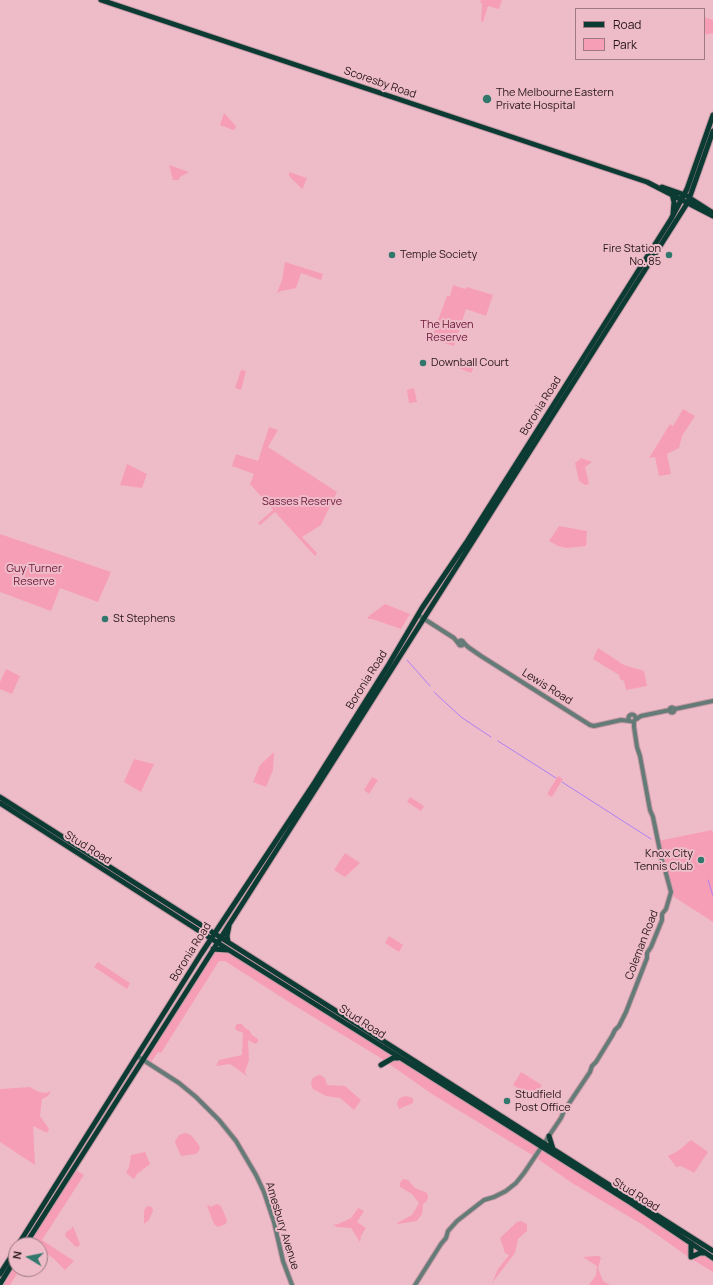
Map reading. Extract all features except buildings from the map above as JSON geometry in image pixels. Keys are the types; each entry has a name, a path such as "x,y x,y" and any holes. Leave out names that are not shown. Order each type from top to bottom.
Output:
{"main road":[{"name":"Scoresby Road","path":"100,0 653,185 672,194 683,197"},
{"name":"Boronia Road","path":"23,1237 217,942 424,619 612,317 683,197 713,115"},
{"name":"Boronia Road","path":"30,1237 140,1058 214,933 311,788 418,615 683,210 694,187 713,131"},
{"name":"Scoresby Road","path":"653,185 670,188 713,214"},
{"path":"683,210 700,207 695,198 694,187"},
{"path":"672,194 674,204 672,217"},
{"name":"Stud Road","path":"0,797 228,942 713,1258"},
{"name":"Stud Road","path":"0,803 229,950 543,1146 553,1149 713,1251"},
{"path":"228,942 227,936 229,923"},
{"path":"212,949 229,950"},
{"path":"381,1065 393,1058 401,1058"},
{"path":"549,1136 553,1149"},
{"path":"691,1243 691,1257 701,1253 706,1253"},
{"path":"0,1274 8,1261"},
{"path":"0,1284 8,1271"}],"street":[{"name":"Lewis Road","path":"418,615 590,725 632,719 713,702"},
{"name":"Coleman Road","path":"415,1285 446,1238 448,1231 457,1221 484,1200 500,1194 513,1185 524,1173 543,1146 590,1072 592,1066 612,1036 614,1030 619,1026 624,1017 648,952 662,920 662,914 666,909 671,895 670,888 650,810 632,719"},
{"name":"Amesbury Avenue","path":"140,1058 179,1083 196,1097 219,1120 236,1141 264,1192 283,1260 292,1285"}],"green space":[{"path":"481,0 502,0 499,9 488,6 483,22 481,21"},
{"path":"705,17 713,20 713,34 709,33 708,35 705,34"},
{"path":"224,113 236,126 235,129 233,130 220,125"},
{"path":"169,165 189,172 180,177 179,180 173,180"},
{"path":"289,172 307,178 302,189 289,176"},
{"path":"285,262 323,274 321,280 301,273 296,288 277,293 282,280"},
{"name":"The Haven Reserve","path":"453,285 465,289 467,287 493,295 486,316 466,309 454,346 431,339 447,296 450,296"},
{"path":"459,359 474,366 471,373 456,367"},
{"path":"241,370 246,371 241,390 235,388"},
{"path":"414,388 417,402 409,403 407,390"},
{"path":"683,409 695,416 682,436 679,448 667,454 671,474 659,476 655,457 649,458 670,424 673,426"},
{"name":"Sasses Reserve","path":"269,427 278,430 268,447 337,492 321,525 302,537 317,553 315,556 275,512 260,525 258,523 273,510 250,484 254,474 232,466 236,454 258,461"},
{"path":"581,458 592,462 585,467 589,484 585,485 579,481 575,463"},
{"path":"127,464 147,474 142,488 120,485"},
{"path":"559,526 587,531 586,546 567,548 558,546 549,541"},
{"name":"Guy Turner Reserve","path":"0,534 111,572 98,602 60,588 51,611 0,592"},
{"path":"385,604 410,614 401,629 372,619 367,619"},
{"path":"598,648 624,665 644,671 647,686 626,690 624,681 620,679 619,675 593,659"},
{"path":"6,669 20,676 12,694 0,689 0,682"},
{"path":"274,752 273,770 266,787 253,782 260,765"},
{"path":"134,759 154,764 141,792 124,782"},
{"path":"558,776 563,779 552,797 547,794"},
{"path":"372,777 378,780 369,794 364,790"},
{"path":"410,797 424,806 421,811 407,802"},
{"path":"712,830 713,922 671,895 658,841"},
{"path":"345,853 360,863 345,877 334,870"},
{"path":"389,936 403,945 399,952 385,943"},
{"path":"213,949 229,950 691,1243 691,1257 700,1253 713,1258 713,1272 687,1256 643,1225 572,1183 532,1155 435,1096 379,1057 225,961 219,961 161,1053 158,1052 150,1064 142,1059"},
{"path":"98,962 130,983 127,989 94,967"},
{"path":"237,1024 242,1024 258,1039 258,1042 255,1044 248,1040 249,1060 245,1072 247,1076 230,1064 216,1066 219,1060 242,1055 243,1033 236,1030 235,1027"},
{"path":"521,1072 542,1085 534,1098 513,1085"},
{"path":"320,1075 325,1078 327,1085 345,1086 361,1100 354,1110 340,1098 326,1096 313,1089 311,1084 312,1079"},
{"path":"30,1087 39,1092 46,1093 51,1091 48,1096 42,1099 40,1116 49,1129 47,1133 33,1126 35,1165 0,1142 0,1089"},
{"path":"406,1096 413,1098 413,1103 399,1109 397,1104 398,1100"},
{"path":"185,1133 191,1135 199,1145 200,1149 196,1154 181,1156 175,1141 179,1135"},
{"path":"691,1140 708,1152 694,1173 681,1166 676,1167 668,1156 678,1151"},
{"path":"145,1152 150,1164 137,1174 134,1179 126,1173 129,1167 131,1155"},
{"path":"73,1168 84,1175 44,1237 33,1236"},
{"path":"403,1179 408,1180 415,1188 427,1193 428,1198 423,1204 422,1214 417,1221 398,1224 397,1223 412,1215 419,1203 412,1194 400,1187 400,1183"},
{"path":"217,1204 221,1206 227,1220 226,1224 218,1227 214,1224 207,1206 209,1205 210,1207"},
{"path":"147,1206 152,1207 153,1211 149,1220 144,1224 144,1211"},
{"path":"358,1208 364,1211 357,1222 366,1228 361,1236 360,1242 351,1228 337,1227 333,1225 351,1218"},
{"path":"521,1221 527,1224 527,1231 518,1239 515,1253 492,1283 498,1269 509,1255 505,1253 500,1238 517,1222"},
{"path":"73,1226 80,1244 78,1247 76,1247 65,1236 66,1232"},
{"path":"48,1244 74,1261 65,1270 48,1255"},
{"path":"599,1256 601,1258 598,1268 603,1281 610,1285 589,1285 596,1275 597,1266 583,1257"},
{"path":"8,1272 8,1277 15,1277 10,1285 0,1285"}],"waterway":[{"path":"407,660 430,686"},
{"path":"434,692 461,717 491,737"},
{"path":"498,741 556,778"},
{"path":"562,782 651,839"},
{"path":"708,880 713,896"}],"place":[{"name":"The Melbourne Eastern Private Hospital","path":"487,99"},
{"name":"Temple Society","path":"392,255"},
{"name":"Fire Station No. 85","path":"669,255"},
{"name":"Downball Court","path":"423,363"},
{"name":"St Stephens","path":"105,619"},
{"name":"Knox City Tennis Club","path":"701,860"},
{"name":"Studfield Post Office","path":"507,1101"}]}
